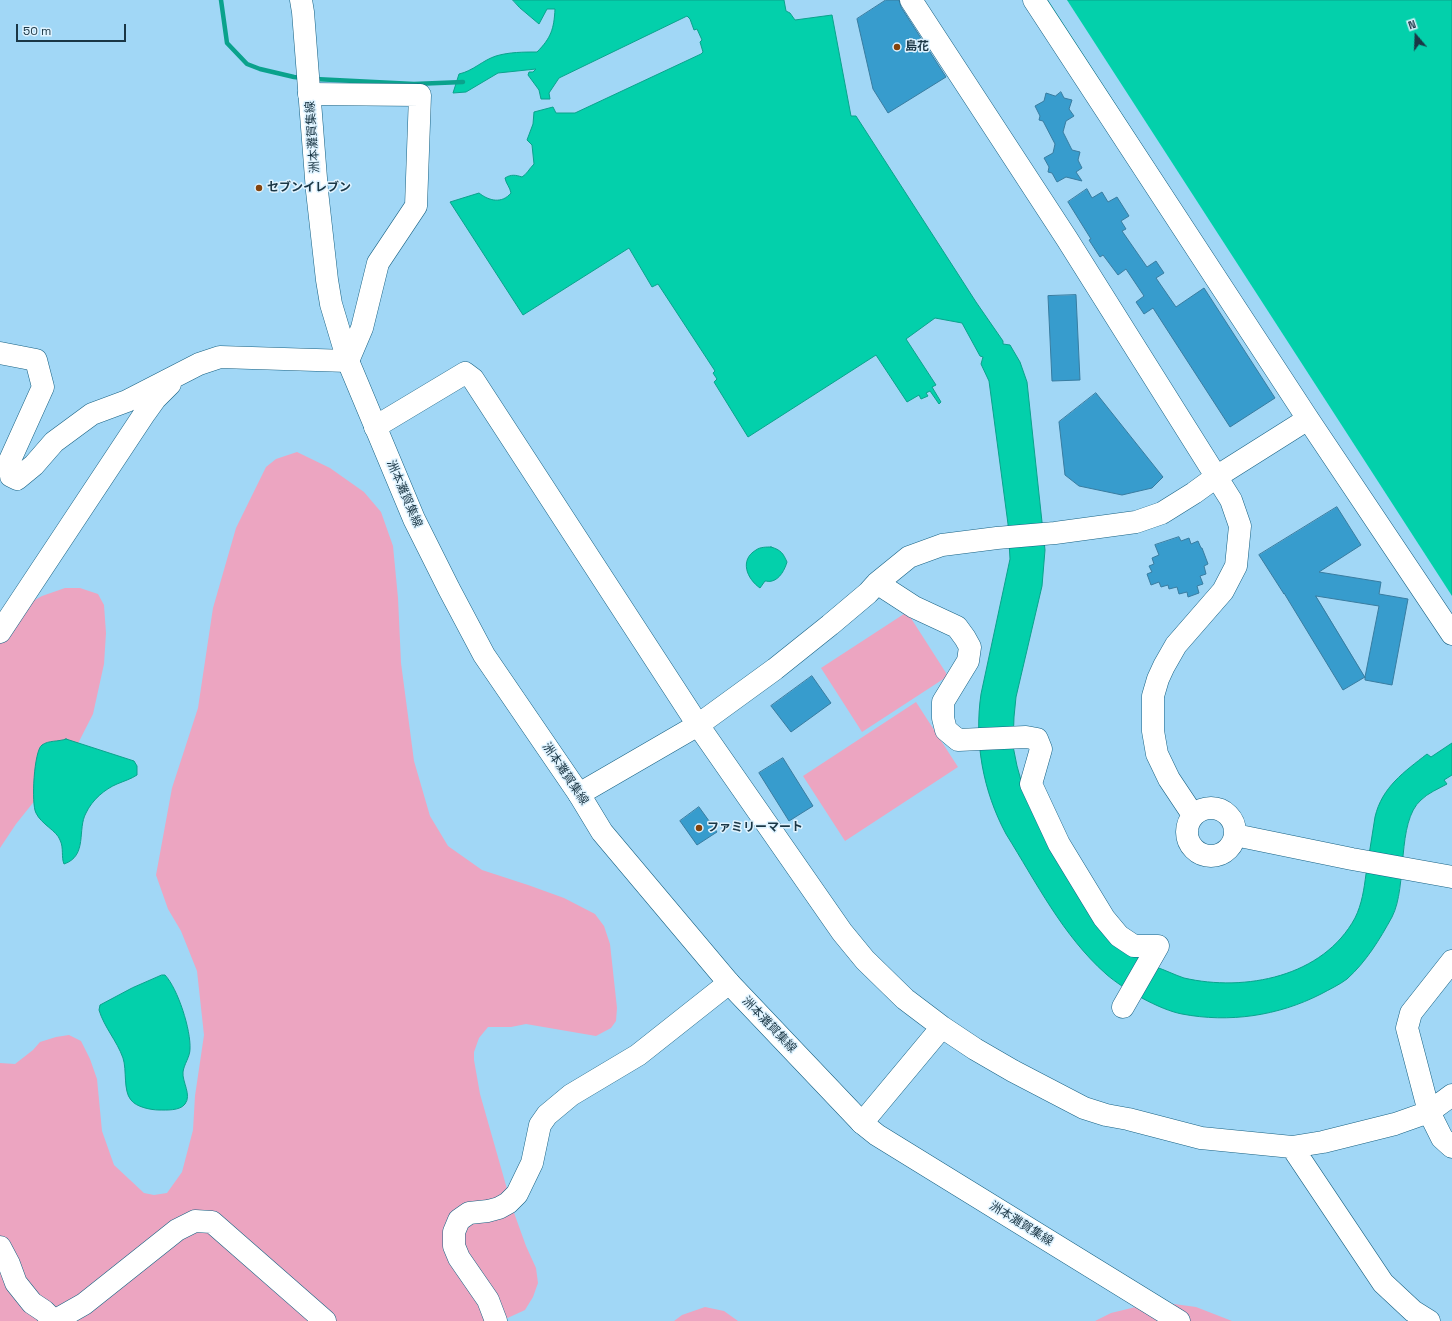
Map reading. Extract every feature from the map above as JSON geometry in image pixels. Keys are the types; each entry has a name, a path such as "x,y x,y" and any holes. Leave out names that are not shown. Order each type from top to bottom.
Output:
{"street":[{"name":"洲本灘賀集線","path":"301,0 317,192 327,280 333,311 348,360 414,519 480,648 579,794 602,832 729,983 876,1136 1179,1321"},
{"path":"911,0 1067,239 1231,500 1240,526 1236,566 1223,591 1176,646 1158,679 1153,696 1153,731 1157,754 1169,779 1193,815"},
{"path":"1034,0 1308,420 1452,634"},
{"path":"0,353 36,360 43,387 10,460 11,476 17,478 34,465 54,442 92,414 127,401 199,364 220,357 348,360 362,328 378,263 416,206 420,95 308,83"},
{"path":"0,632 145,413 155,399 182,372"},
{"path":"376,427 465,373 473,379 698,725 842,932 860,955 905,999 942,1027 975,1049 1013,1071 1084,1108 1106,1115 1128,1119 1201,1138 1292,1147 1323,1142 1395,1124 1429,1112 1452,1095"},
{"path":"579,794 698,725 775,669 910,557 942,544 1097,528 1142,520 1162,513 1216,477 1308,420"},
{"path":"878,583 914,607 957,627 970,647 968,661 943,702 943,718 946,730 958,740 1026,737 1036,739 1040,749 1030,784 1059,844 1104,918 1119,936 1134,946 1158,946 1123,1007"},
{"path":"1212,807 1226,812 1232,819 1235,827 1233,843 1228,850 1212,856 1196,852 1187,839 1186,832 1193,815 1204,808 1212,807"},
{"path":"1235,835 1352,859 1452,877"},
{"path":"1452,960 1411,1014 1407,1028 1429,1112 1442,1138 1452,1147"},
{"path":"496,1321 488,1300 459,1258 454,1246 454,1232 459,1220 469,1214 498,1208 508,1203 517,1194 532,1163 540,1125 547,1115 571,1095 638,1055 729,983"},
{"path":"862,1123 942,1027"},
{"path":"1292,1147 1383,1283 1413,1311 1429,1321"},
{"path":"0,1247 9,1264 16,1283 32,1303 44,1311 54,1321 84,1304 177,1230 196,1221 212,1222 325,1321"}],"shaded area":[{"path":"513,0 784,0 786,11 790,13 795,20 832,15 851,116 856,116 976,302 1003,341 1003,344 1010,345 1020,362 1027,382 1045,550 1042,586 1016,697 1014,717 1013,746 1024,791 1039,823 1156,967 1184,978 1208,982 1232,983 1256,981 1280,975 1303,967 1323,954 1341,938 1357,913 1361,902 1375,817 1378,806 1383,797 1395,781 1418,761 1427,754 1431,757 1452,743 1452,775 1444,780 1447,784 1430,793 1421,800 1413,810 1408,823 1400,889 1397,904 1392,917 1372,950 1347,979 1305,1002 1288,1008 1253,1016 1218,1018 1200,1017 1173,1012 1153,1004 1113,980 1076,943 1051,908 1006,834 991,801 982,766 979,712 981,694 1010,559 1008,524 989,381 981,364 983,357 980,356 962,323 935,318 906,339 936,385 932,387 941,402 939,404 930,391 926,393 928,396 921,399 919,395 907,402 876,355 748,437 714,382 717,379 713,373 715,371 658,284 652,287 629,248 523,315 450,202 479,193 487,198 500,200 504,199 511,193 505,178 514,175 522,177 534,164 532,145 527,140 533,124 534,112 553,107 556,113 575,113 703,52 700,42 702,40 697,29 694,30 690,19 687,16 559,78 549,93 550,99 541,99 539,90 528,75 529,72 533,72 536,69 498,73 466,92 453,93 459,74 464,73 496,56 511,53 537,52 549,38 553,28 555,9 547,9 539,24"},
{"path":"1047,0 1452,0 1452,628"},
{"path":"297,452 330,468 364,492 381,512 393,546 398,598 401,663 414,761 430,816 448,846 482,870 564,898 595,914 604,926 610,944 617,1008 616,1021 611,1028 596,1036 526,1024 511,1027 488,1027 479,1038 474,1052 480,1094 513,1210 536,1268 538,1283 533,1297 525,1310 501,1321 0,1321 0,1063 15,1064 33,1050 40,1042 56,1037 69,1035 81,1041 90,1059 97,1079 102,1131 114,1165 144,1193 154,1195 167,1193 182,1172 193,1130 195,1096 204,1035 197,971 181,931 168,909 156,875 172,788 198,708 213,608 236,528 266,467 276,459"},
{"path":"763,547 771,547 781,552 787,562 780,576 775,580 765,581 760,588 755,584 749,575 746,564 751,554 758,549"},
{"path":"65,588 80,588 98,594 104,605 106,633 104,664 93,714 67,765 36,799 16,824 0,848 0,633 33,601 42,596"},
{"path":"907,612 948,676 862,732 821,668"},
{"path":"916,702 958,767 845,841 803,776"},
{"path":"66,739 134,761 137,766 137,775 112,786 99,796 92,804 83,819 79,849 71,860 64,864 62,846 58,837 41,821 34,808 34,778 37,756 42,745 45,743"},
{"path":"165,975 175,990 183,1010 190,1041 190,1052 183,1072 188,1097 183,1106 169,1110 144,1108 136,1105 131,1100 126,1086 123,1058 99,1010 100,1005 132,988"},
{"path":"1174,1304 1196,1307 1232,1321 1095,1321 1111,1313 1144,1305"},
{"path":"705,1307 724,1311 738,1321 674,1321 682,1315"}],"pier":[{"path":"1048,0 1067,0 1452,596 1452,623"}],"building":[{"name":"島花","path":"886,0 899,0 901,7 946,77 888,113 873,89 857,19"},
{"path":"1061,92 1064,98 1072,100 1069,109 1074,116 1066,121 1063,132 1072,150 1080,152 1078,160 1082,168 1076,172 1082,181 1066,177 1057,182 1052,173 1048,172 1049,167 1044,158 1053,153 1055,144 1043,121 1039,120 1040,116 1035,106 1044,101 1046,93 1055,96"},
{"path":"1087,189 1092,198 1102,192 1108,202 1117,197 1129,216 1121,221 1126,229 1122,231 1147,267 1156,261 1164,273 1156,278 1176,307 1204,288 1275,398 1230,427 1153,308 1144,314 1136,302 1144,296 1126,269 1118,275 1103,255 1100,257 1089,240 1091,239 1068,202"},
{"path":"1076,295 1080,380 1052,381 1048,296"},
{"path":"1096,393 1163,477 1152,488 1122,495 1079,486 1065,475 1059,422"},
{"path":"1337,507 1361,545 1319,572 1381,582 1379,594 1408,599 1392,685 1365,680 1365,677 1343,690 1259,555","holes":["1316,596 1379,606 1365,677"]},
{"path":"1179,537 1181,541 1189,538 1191,544 1198,541 1208,564 1204,566 1206,574 1200,576 1203,584 1197,586 1199,593 1188,597 1187,592 1179,594 1177,587 1169,589 1168,585 1161,587 1159,582 1151,585 1147,574 1152,572 1149,566 1154,564 1152,558 1159,555 1155,545"},
{"path":"812,676 831,703 791,732 771,706"},
{"path":"783,758 813,806 789,821 759,773"},
{"path":"699,807 717,832 697,845 680,821"}],"waterway":[{"path":"221,0 227,43 247,64 260,69 303,78"},
{"path":"315,79 414,84 463,82"}],"place":[{"name":"島花","path":"897,47"},
{"name":"セブンイレブン","path":"259,188"},
{"name":"ファミリーマート","path":"699,828"}]}
